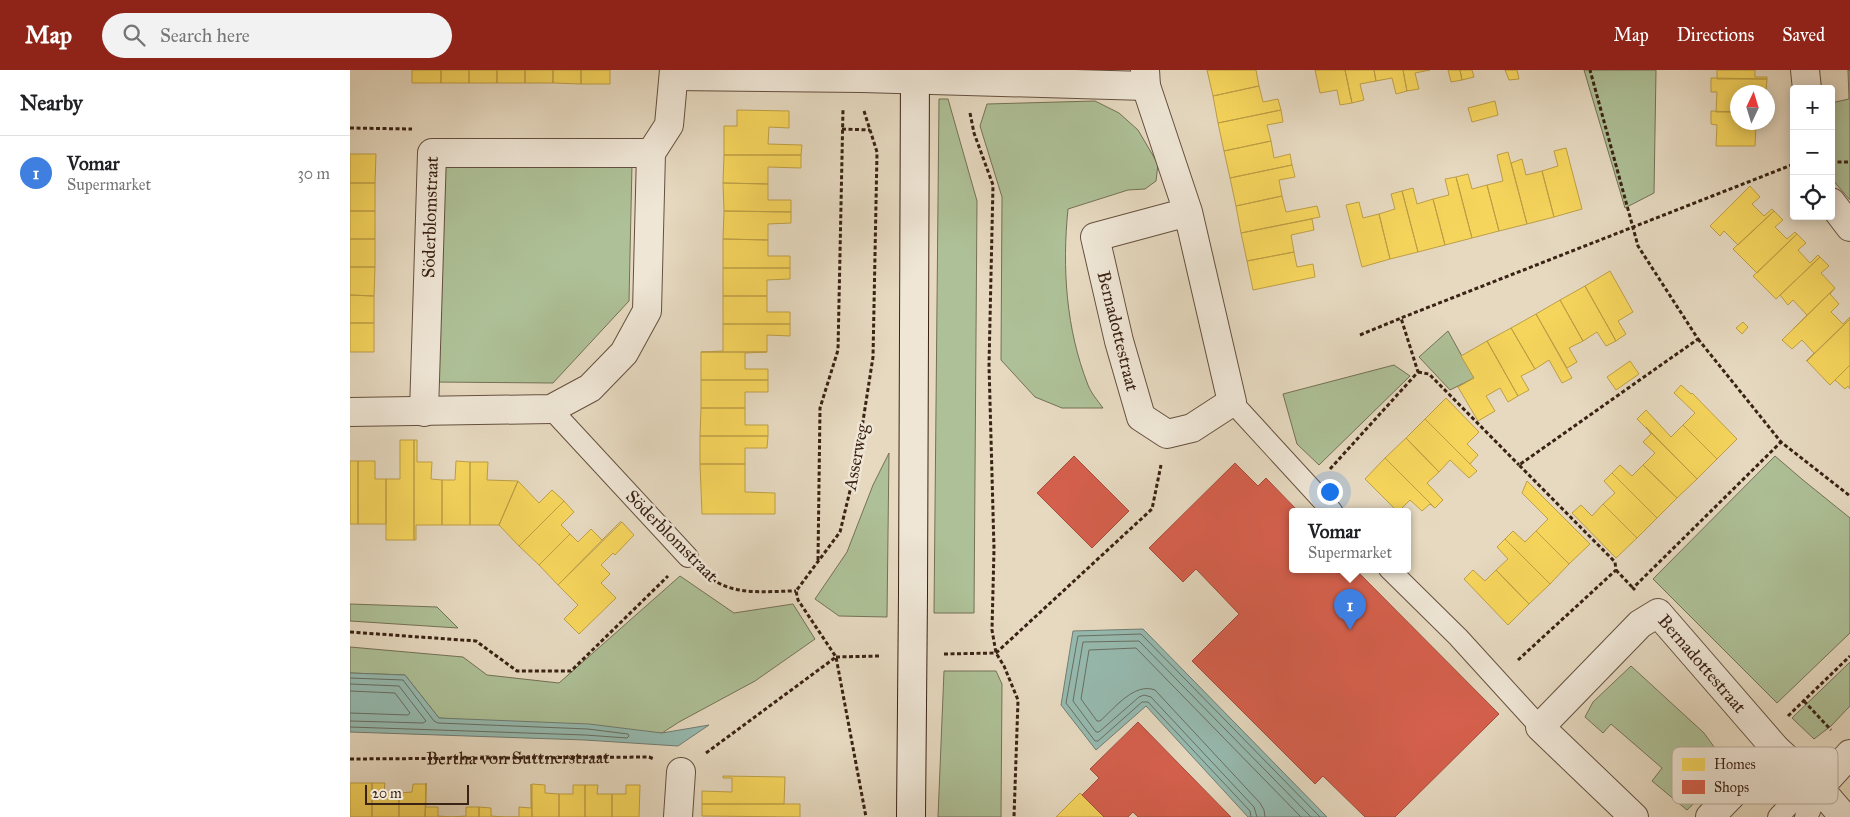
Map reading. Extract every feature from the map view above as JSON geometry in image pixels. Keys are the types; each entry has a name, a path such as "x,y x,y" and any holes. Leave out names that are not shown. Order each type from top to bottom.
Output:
{"street":[{"path":"1805,70 1807,85"},
{"path":"350,412 551,408 590,388 624,353 647,311 651,153 669,125 674,73 853,78 916,75 968,81 1146,78 1188,212 1232,402 1192,428 1167,434"},
{"path":"912,817 916,75"},
{"name":"Söderblomstraat","path":"424,412 432,152 651,153"},
{"path":"1835,207 1850,227"},
{"name":"Bernadottestraat","path":"1167,434 1141,417 1119,341 1095,236 1188,212"},
{"name":"Bernadottestraat","path":"1540,726 1640,624 1658,613 1774,747"},
{"path":"1540,726 1634,817"},
{"path":"678,817 681,772"},
{"path":"1710,817 1723,804"},
{"name":"Bernadottestraat","path":"1833,804 1844,817"}],"lane":[{"path":"1232,402 1329,508"},
{"name":"Söderblomstraat","path":"551,408 688,557"},
{"path":"1393,573 1458,637 1540,726"},
{"path":"1778,817 1790,804"},
{"path":"1805,817 1813,804"}],"path":[{"path":"1590,70 1638,246 1698,339 1781,442 1850,496"},
{"path":"818,560 820,408 838,350 842,129 853,78"},
{"name":"Asserweg","path":"796,591 840,532 856,466 873,357 878,152 853,78"},
{"path":"968,81 969,108 974,133 993,185 989,364 994,550 992,630 996,653 1004,666 1018,700 1014,817"},
{"path":"350,128 418,129 432,152"},
{"path":"842,129 870,130"},
{"path":"1835,162 1850,162"},
{"path":"1360,335 1632,226 1790,166"},
{"path":"1401,318 1418,372"},
{"path":"1519,465 1698,339"},
{"path":"1418,372 1429,374 1615,562 1616,570 1658,613"},
{"path":"1311,490 1418,372"},
{"path":"996,653 1152,509 1167,434"},
{"path":"1633,588 1781,442"},
{"path":"350,632 476,641 517,671 570,672 688,557"},
{"name":"Söderblomstraat","path":"688,557 716,583 730,589 746,592 796,591"},
{"path":"1497,680 1616,570"},
{"path":"796,591 798,600 836,657 866,817"},
{"path":"1777,747 1788,717 1850,656"},
{"path":"681,772 836,657"},
{"path":"1804,701 1843,745"},
{"name":"Bertha von Suttnerstraat","path":"350,759 649,757 681,772"}],"green space":[{"path":"1584,70 1656,70 1654,193 1625,208"},
{"path":"1848,70 1850,70 1850,200 1835,183 1835,102 1849,99"},
{"path":"939,99 948,99 977,201 974,613 934,613"},
{"path":"1095,101 1119,113 1138,130 1158,164 1156,181 1145,189 1128,190 1068,209 1066,276 1070,320 1088,385 1103,408 1062,408 1035,397 1001,360 1002,197 980,126 987,104"},
{"path":"439,155 632,164 629,301 553,383 432,382"},
{"path":"1448,331 1474,378 1450,390 1419,357"},
{"path":"1394,365 1410,376 1319,465 1297,444 1283,394"},
{"path":"889,453 887,617 839,616 815,599 847,552 873,485"},
{"path":"1775,456 1850,518 1850,633 1777,703 1653,579"},
{"path":"680,576 734,613 793,604 815,639 755,681 662,733 439,718 405,675 350,673 350,647 463,657 487,675 559,683"},
{"path":"350,604 437,607 458,628 350,621"},
{"path":"1850,662 1850,706 1831,726 1814,739 1792,718"},
{"path":"1631,666 1704,733 1714,747 1672,747 1672,798 1652,781 1662,768 1611,724 1603,733 1585,717 1593,702"},
{"path":"944,671 996,671 1002,684 1001,817 938,817"},
{"path":"1680,804 1693,804 1687,810"}],"water":[{"path":"1143,629 1327,817 1248,817 1146,706 1096,750 1061,705 1073,631"},
{"path":"350,673 405,675 439,718 589,724 662,733 709,725 678,746 585,740 350,732"}],"building: Homes":[{"path":"412,70 441,70 441,83 412,83"},
{"path":"441,70 469,70 469,83 441,83"},
{"path":"469,70 497,70 497,83 469,83"},
{"path":"497,70 525,70 525,83 497,83"},
{"path":"525,70 553,70 553,83 525,83"},
{"path":"553,70 581,70 581,84 553,83"},
{"path":"581,70 610,70 610,84 581,84"},
{"path":"1207,70 1256,70 1259,86 1213,96"},
{"path":"1315,70 1345,70 1352,103 1340,105 1337,90 1320,93"},
{"path":"1345,70 1374,70 1376,81 1360,84 1364,100 1352,103"},
{"path":"1374,70 1403,70 1407,91 1396,94 1392,78 1376,81"},
{"path":"1403,70 1430,70 1415,73 1419,89 1407,91"},
{"path":"1448,70 1460,70 1462,80 1451,82"},
{"path":"1460,70 1472,70 1474,77 1462,80"},
{"path":"1505,70 1517,70 1519,79 1509,80"},
{"path":"1717,70 1755,70 1755,77 1767,77 1767,79 1717,79"},
{"path":"1711,78 1767,79 1767,85 1730,85 1730,112 1716,112 1717,92 1711,92"},
{"path":"1259,86 1263,102 1278,99 1281,110 1218,123 1213,96"},
{"path":"1495,101 1498,115 1472,122 1468,108"},
{"path":"737,110 789,111 789,128 769,127 768,144 802,145 801,155 724,155 724,126 737,126"},
{"path":"1281,110 1283,122 1267,125 1271,141 1224,151 1218,123"},
{"path":"1711,111 1730,112 1730,130 1756,130 1755,146 1716,146 1717,125 1711,124"},
{"path":"1271,141 1274,158 1290,154 1292,165 1230,178 1224,151"},
{"path":"1566,148 1582,209 1554,217 1542,171 1558,166 1554,151"},
{"path":"1508,152 1527,224 1499,231 1487,185 1503,181 1497,155"},
{"path":"350,154 376,154 375,183 350,183"},
{"path":"724,155 801,155 801,168 768,167 768,184 723,183"},
{"path":"1522,159 1526,175 1542,171 1554,217 1527,224 1511,163"},
{"path":"1292,165 1295,177 1279,180 1282,196 1236,206 1230,178"},
{"path":"1468,174 1472,189 1487,185 1499,231 1472,238 1456,177"},
{"path":"1456,177 1472,238 1445,245 1433,199 1449,195 1445,179"},
{"path":"350,183 375,183 375,211 350,211"},
{"path":"723,183 768,184 768,200 791,200 791,212 724,211"},
{"path":"1750,186 1760,197 1752,204 1764,216 1772,209 1774,211 1738,245 1724,231 1720,236 1710,226"},
{"path":"1413,188 1417,204 1433,199 1445,245 1418,252 1402,191"},
{"path":"1402,191 1418,252 1390,259 1379,214 1395,209 1391,194"},
{"path":"1282,196 1286,212 1317,206 1320,217 1241,233 1236,206"},
{"path":"1359,202 1363,218 1379,214 1390,259 1362,267 1346,205"},
{"path":"350,211 375,211 375,239 350,239"},
{"path":"724,211 791,212 791,223 768,224 768,240 723,239"},
{"path":"1774,211 1783,220 1775,227 1787,239 1795,232 1797,234 1757,273 1733,249"},
{"path":"1312,219 1314,230 1291,235 1294,252 1247,261 1241,233"},
{"path":"1797,234 1806,243 1798,250 1810,263 1818,255 1820,257 1776,299 1753,276"},
{"path":"350,239 375,239 375,267 350,267"},
{"path":"723,239 768,240 768,256 790,256 790,268 723,268"},
{"path":"1294,252 1297,267 1313,264 1315,277 1253,290 1247,261"},
{"path":"1820,257 1829,266 1821,273 1835,288 1793,329 1807,315 1793,300 1788,305 1780,295"},
{"path":"350,267 375,267 374,296 350,295"},
{"path":"723,268 790,268 790,279 767,280 767,296 723,296"},
{"path":"1610,271 1633,312 1618,321 1626,334 1616,341 1585,286"},
{"path":"1585,286 1616,341 1606,346 1597,332 1583,341 1560,300"},
{"path":"1835,288 1830,294 1839,304 1831,312 1843,324 1850,317 1850,319 1806,361 1814,353 1802,340 1792,349 1782,340"},
{"path":"350,295 374,296 374,323 350,323"},
{"path":"723,296 767,296 767,312 790,312 790,324 723,324"},
{"path":"1560,300 1583,341 1569,348 1577,362 1567,368 1536,314"},
{"path":"1536,314 1572,378 1562,383 1549,360 1535,369 1511,328"},
{"path":"1850,319 1850,365 1830,385 1807,361"},
{"path":"1743,322 1748,327 1742,334 1736,328"},
{"path":"350,323 374,323 374,352 350,352"},
{"path":"723,324 790,324 790,336 767,335 767,352 701,352 723,351"},
{"path":"1511,328 1535,369 1521,376 1529,390 1518,396 1487,341"},
{"path":"1487,341 1518,396 1508,402 1500,388 1486,396 1495,411 1478,421 1458,387 1474,378 1461,356"},
{"path":"701,352 767,352 745,353 745,369 768,369 768,380 701,380"},
{"path":"1630,361 1639,374 1616,390 1607,377"},
{"path":"1850,365 1850,389 1848,386 1845,389 1835,380"},
{"path":"701,380 768,380 768,392 745,392 745,408 701,408"},
{"path":"1681,385 1692,393 1737,439 1717,459 1683,425 1695,413 1674,393"},
{"path":"1446,398 1479,432 1467,444 1478,455 1470,464 1425,419"},
{"path":"701,408 745,408 745,425 768,425 768,436 700,436"},
{"path":"1646,410 1671,437 1683,425 1717,459 1697,479 1637,419"},
{"path":"1425,419 1477,471 1469,478 1450,460 1439,472 1406,438"},
{"path":"1646,427 1697,479 1677,498 1643,465 1655,453 1643,442 1651,434"},
{"path":"700,436 768,436 767,448 745,448 745,464 700,464"},
{"path":"1406,438 1439,472 1427,483 1443,500 1435,508 1385,458"},
{"path":"400,440 414,440 414,540 386,540 386,479 400,479"},
{"path":"414,440 417,440 417,462 432,462 431,479 442,480 442,525 416,525 416,540 414,540"},
{"path":"1385,458 1435,508 1430,504 1422,511 1410,500 1402,508 1394,508 1365,479"},
{"path":"350,461 358,461 358,524 350,524"},
{"path":"358,461 375,461 375,479 386,479 386,524 358,524"},
{"path":"456,461 470,462 470,525 442,525 442,480 455,480"},
{"path":"470,462 488,462 487,480 518,481 499,525 470,525"},
{"path":"700,464 745,464 745,492 775,493 775,514 702,514"},
{"path":"1620,465 1632,476 1643,465 1677,498 1657,518 1612,473"},
{"path":"1612,473 1657,518 1637,538 1603,504 1615,493 1604,481"},
{"path":"518,481 539,503 552,490 564,501 519,546 499,525"},
{"path":"1527,481 1590,544 1569,564 1536,531 1548,519 1522,493"},
{"path":"564,501 574,512 561,525 570,534 539,565 519,546"},
{"path":"1603,504 1637,538 1616,558 1572,513 1581,505 1592,516"},
{"path":"621,521 558,585 539,565 570,534 578,542 591,529 602,540"},
{"path":"622,522 634,535 615,555 613,553 601,565 610,574 601,583 616,598 579,634 564,619 578,605 558,585"},
{"path":"1513,531 1525,542 1536,531 1569,564 1550,584 1505,539"},
{"path":"1505,539 1550,584 1529,604 1496,570 1508,559 1497,547"},
{"path":"1473,570 1485,581 1496,570 1529,604 1508,625 1464,579"},
{"path":"723,776 785,777 784,804 702,804 702,791 732,792 732,778 723,778"},
{"path":"350,783 372,783 372,817 350,817"},
{"path":"372,783 385,783 384,792 399,793 399,817 372,817"},
{"path":"426,783 426,807 438,807 438,816 452,817 425,817"},
{"path":"413,784 426,784 425,817 399,817 399,793 412,792"},
{"path":"531,784 532,817 519,817 519,807 531,808"},
{"path":"532,784 545,785 545,793 559,794 559,817 532,817"},
{"path":"573,785 585,785 585,817 559,817 559,794 573,794"},
{"path":"585,785 598,785 597,794 612,794 612,817 585,817"},
{"path":"626,785 640,785 639,817 612,817 612,794 626,794"},
{"path":"1080,793 1104,817 1056,817"},
{"path":"702,804 800,804 800,817 702,816"},
{"path":"466,807 479,807 479,817 452,817 466,816"},
{"path":"479,807 491,808 491,816 505,817 479,817"}],"building: Shops":[{"path":"1074,456 1129,511 1092,548 1037,493"},
{"path":"1235,463 1258,486 1266,478 1295,508 1289,508 1289,573 1359,573 1499,714 1395,817 1365,817 1323,776 1315,784 1192,661 1239,614 1196,569 1183,582 1149,548"},
{"path":"1138,722 1231,817 1138,817 1133,812 1128,817 1104,817 1082,795 1099,778 1090,769"}],"place":[{"name":"Vomar","path":"1350,630"}]}
